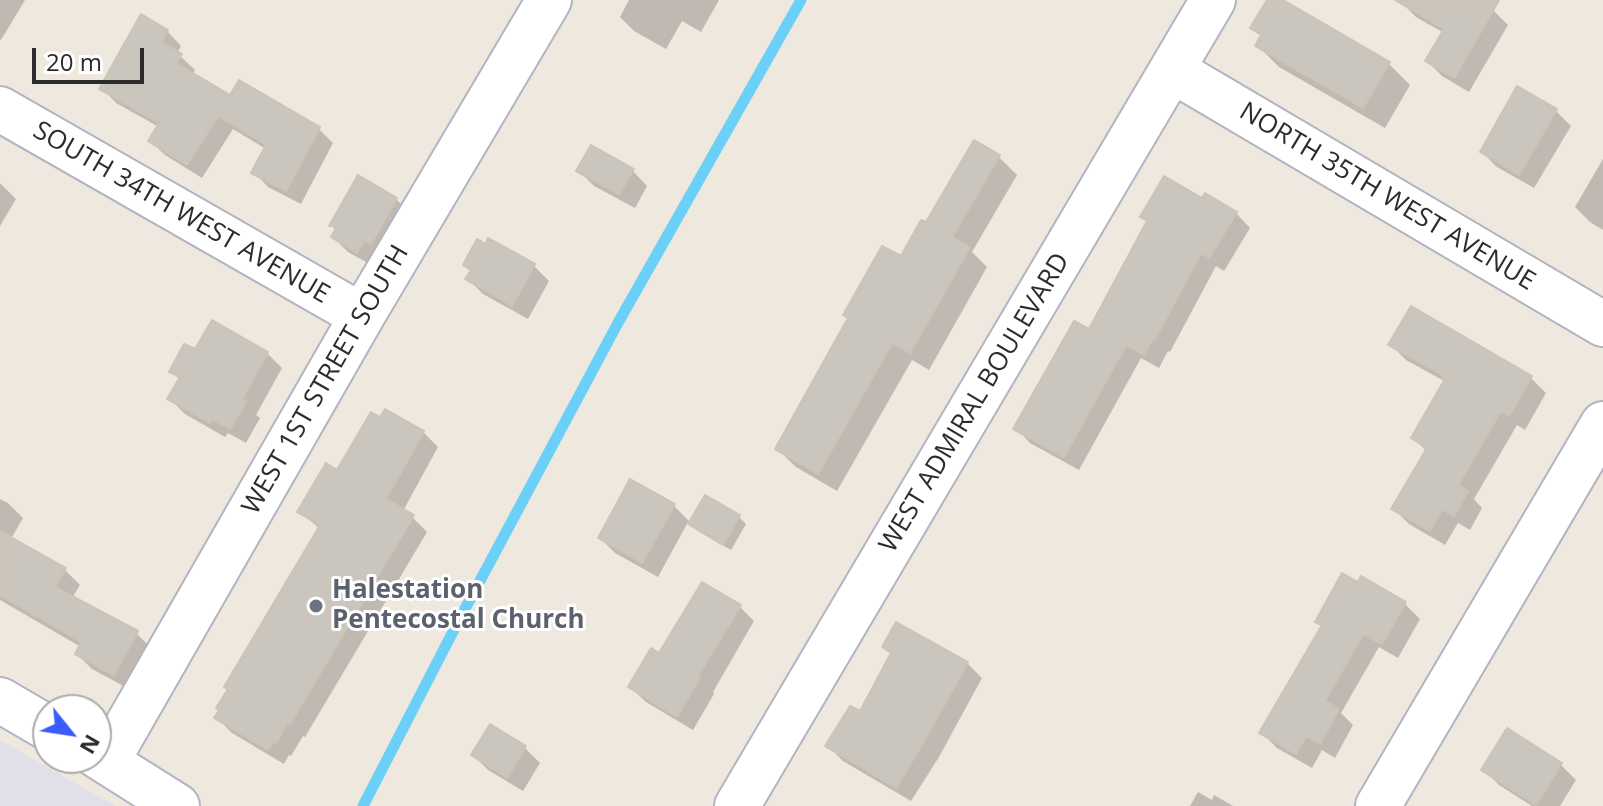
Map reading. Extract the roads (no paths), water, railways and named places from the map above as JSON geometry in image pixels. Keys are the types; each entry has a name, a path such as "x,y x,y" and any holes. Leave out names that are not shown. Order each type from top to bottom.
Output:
{"street":[{"name":"WEST 1ST STREET SOUTH","path":"112,739 549,0"},
{"name":"WEST ADMIRAL BOULEVARD","path":"737,806 1213,0"},
{"name":"NORTH 35TH WEST AVENUE","path":"1172,70 1603,324"},
{"name":"SOUTH 34TH WEST AVENUE","path":"0,109 362,316"},
{"path":"1378,806 1603,424"},
{"path":"0,700 32,719"},
{"path":"112,765 177,806"}],"waterway":[{"path":"363,806 619,321 801,0"}],"place":[{"name":"Halestation Pentecostal Church","path":"316,606"}]}
